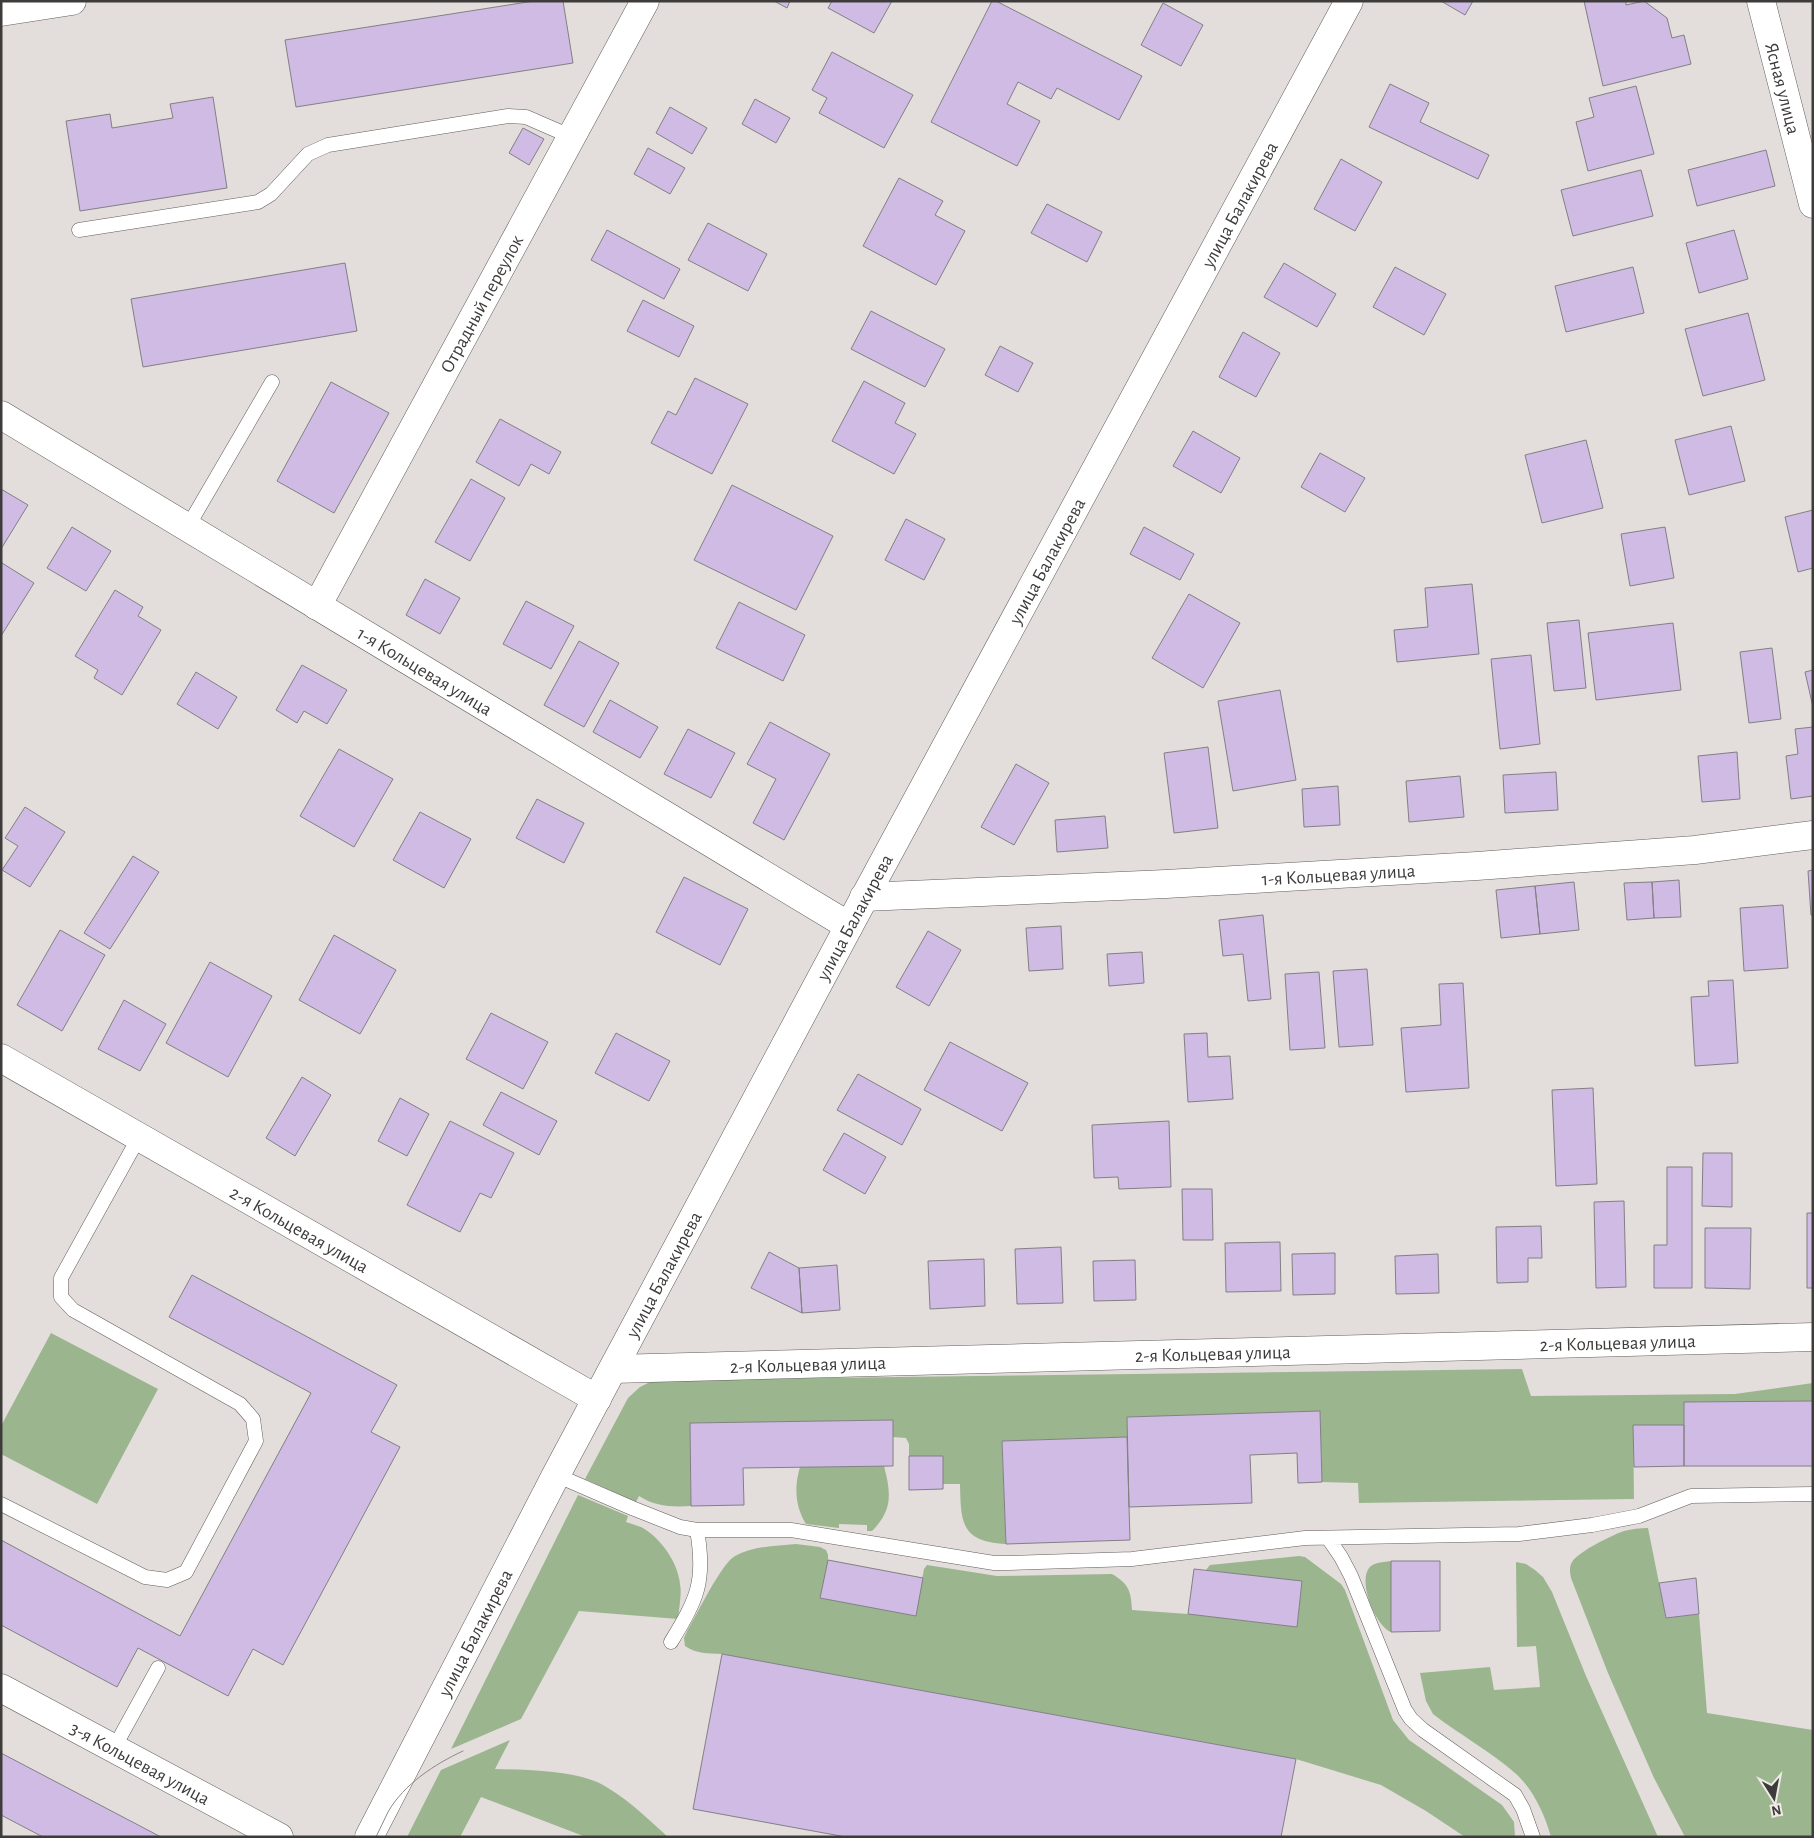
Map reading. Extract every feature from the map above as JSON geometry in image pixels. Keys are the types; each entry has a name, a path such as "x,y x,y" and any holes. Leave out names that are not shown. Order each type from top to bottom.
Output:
{"street":[{"path":"1,12 72,1"},
{"name":"Отрадный переулок","path":"318,606 645,1"},
{"name":"улица Балакирева","path":"369,1837 556,1475 848,926 1349,1"},
{"name":"Ясная улица","path":"1761,1 1813,204"},
{"name":"1-я Кольцевая улица","path":"1,415 848,926"},
{"name":"1-я Кольцевая улица","path":"864,897 1157,885 1478,866 1695,850 1813,835"},
{"name":"2-я Кольцевая улица","path":"1,1058 597,1399"},
{"name":"2-я Кольцевая улица","path":"613,1370 1813,1337"},
{"name":"3-я Кольцевая улица","path":"1,1688 279,1837"}],"lane":[{"path":"78,230 258,202 271,194 308,154 328,145 508,116 526,117 572,137"},
{"path":"187,528 272,382"},
{"path":"1,1504 145,1577 166,1580 186,1572 256,1441 253,1419 240,1404 73,1310 60,1297 61,1278 139,1137"},
{"path":"556,1475 680,1527 697,1530 791,1530 994,1563 1132,1559 1305,1538 1519,1534 1592,1525 1638,1516 1691,1496 1813,1494"},
{"path":"671,1642 690,1610 699,1585 700,1550 697,1530"},
{"path":"1328,1538 1342,1558 1351,1576 1405,1710 1411,1720 1422,1730 1514,1794 1523,1809 1533,1837"},
{"path":"114,1748 158,1668"}],"green space":[{"path":"51,1333 158,1389 97,1504 1,1454 1,1426"},
{"path":"1522,1369 1531,1396 1735,1394 1813,1383 1813,1401 1684,1402 1684,1425 1633,1425 1634,1499 1359,1503 1358,1483 1322,1482 1320,1412 1127,1417 1127,1437 1002,1441 1006,1544 980,1539 971,1534 963,1519 960,1484 943,1484 942,1456 909,1456 909,1444 906,1438 893,1437 892,1420 690,1423 691,1506 664,1505 645,1500 639,1496 636,1502 585,1479 628,1398 640,1387 650,1382 661,1380"},
{"path":"884,1466 889,1493 887,1508 884,1516 872,1531 867,1531 867,1525 839,1524 839,1528 806,1524 798,1503 796,1489 800,1467"},
{"path":"578,1495 628,1516 626,1522 648,1531 667,1551 679,1576 681,1592 678,1619 579,1611 521,1719 451,1749"},
{"path":"1648,1528 1666,1618 1699,1614 1707,1713 1813,1730 1813,1837 1685,1837 1654,1778 1608,1673 1570,1574 1571,1564 1575,1558 1596,1544 1624,1531"},
{"path":"796,1544 820,1547 826,1550 828,1560 821,1598 915,1616 924,1569 927,1565 997,1576 1112,1574 1126,1585 1131,1598 1132,1610 1188,1614 1297,1627 1302,1582 1206,1570 1210,1565 1305,1557 1341,1584 1345,1590 1393,1720 1409,1740 1502,1805 1514,1822 1515,1837 1465,1837 1426,1811 1381,1785 1296,1759 722,1654 702,1653 685,1646 684,1638 688,1629 729,1561 749,1550"},
{"path":"1391,1561 1391,1632 1379,1621 1374,1612 1369,1601 1366,1581 1367,1572 1371,1566"},
{"path":"1516,1562 1526,1564 1535,1570 1543,1577 1552,1592 1586,1676 1658,1837 1551,1837 1538,1803 1521,1779 1495,1757 1433,1714 1426,1701 1420,1673 1490,1667 1494,1690 1540,1687 1536,1646 1517,1647"},
{"path":"510,1740 495,1769 554,1772 597,1782 624,1799 668,1837 586,1837 481,1797 460,1837 407,1837 441,1770"}],"building":[{"path":"534,1 563,1 573,63 296,107 285,40"},
{"path":"774,1 790,1 787,8"},
{"path":"832,1 892,1 874,33 828,8"},
{"path":"992,1 996,1 1142,76 1119,120 1057,88 1051,99 1018,82 1007,104 1040,121 1017,166 931,122"},
{"path":"1441,1 1473,1 1465,15"},
{"path":"1584,1 1626,1 1626,5 1644,1 1667,18 1672,38 1684,35 1691,64 1603,86"},
{"path":"1163,3 1203,25 1181,66 1141,45"},
{"path":"832,52 913,95 884,148 819,113 827,98 812,90"},
{"path":"1390,84 1429,103 1420,122 1489,155 1478,179 1369,127"},
{"path":"1636,86 1654,154 1588,171 1576,122 1594,117 1589,98"},
{"path":"213,97 227,188 80,211 66,121 110,114 112,128 173,118 170,104"},
{"path":"755,99 790,118 776,143 742,124"},
{"path":"670,107 707,128 692,154 656,133"},
{"path":"523,128 544,139 529,165 509,153"},
{"path":"648,148 685,168 670,194 634,174"},
{"path":"1766,150 1775,186 1697,206 1688,170"},
{"path":"1341,159 1382,182 1355,231 1314,209"},
{"path":"1641,170 1653,216 1573,236 1561,190"},
{"path":"899,178 943,201 935,215 965,231 936,285 863,246"},
{"path":"1047,204 1102,232 1087,262 1031,233"},
{"path":"708,223 767,254 748,291 688,260"},
{"path":"607,230 680,269 664,299 591,260"},
{"path":"1734,230 1748,279 1699,293 1686,243"},
{"path":"345,263 357,331 143,367 131,299"},
{"path":"1284,263 1336,294 1317,327 1264,297"},
{"path":"1395,267 1446,294 1424,335 1373,307"},
{"path":"1633,267 1644,313 1566,332 1555,286"},
{"path":"643,300 694,326 679,357 627,331"},
{"path":"871,311 945,349 925,387 851,349"},
{"path":"1748,313 1765,380 1703,396 1685,329"},
{"path":"1243,332 1280,353 1256,397 1219,377"},
{"path":"1000,346 1033,363 1018,392 985,375"},
{"path":"695,378 748,404 712,474 651,443 668,411 676,415"},
{"path":"864,381 905,403 895,423 916,434 894,474 832,441"},
{"path":"331,382 389,413 334,513 277,481"},
{"path":"500,419 561,452 549,474 531,464 519,486 476,462"},
{"path":"1731,426 1745,481 1689,495 1675,440"},
{"path":"1193,431 1240,458 1221,493 1173,466"},
{"path":"1586,440 1603,508 1542,523 1525,455"},
{"path":"1320,453 1365,478 1345,512 1301,487"},
{"path":"471,479 505,498 470,561 435,542"},
{"path":"732,485 833,536 796,610 694,560"},
{"path":"1,489 28,505 1,549"},
{"path":"1813,510 1813,568 1798,572 1785,517"},
{"path":"906,519 945,539 924,580 885,560"},
{"path":"72,527 111,551 86,591 47,568"},
{"path":"1144,527 1194,554 1180,580 1130,554"},
{"path":"1665,527 1674,578 1630,586 1621,534"},
{"path":"1,564 34,583 1,636"},
{"path":"425,579 460,598 440,634 406,615"},
{"path":"1472,584 1479,654 1397,662 1394,630 1428,627 1425,588"},
{"path":"115,590 143,607 138,616 161,630 122,695 94,678 98,670 75,656"},
{"path":"1189,594 1240,623 1203,688 1152,658"},
{"path":"526,601 574,626 551,669 503,644"},
{"path":"739,602 805,635 783,681 716,648"},
{"path":"1579,620 1586,688 1554,691 1547,623"},
{"path":"1673,623 1681,690 1596,700 1588,633"},
{"path":"579,641 619,663 584,727 544,705"},
{"path":"1772,648 1781,719 1749,723 1740,652"},
{"path":"1531,655 1540,744 1500,749 1491,659"},
{"path":"302,665 347,690 327,724 304,711 297,723 276,710"},
{"path":"1813,670 1813,707 1805,672"},
{"path":"196,672 237,697 218,729 177,704"},
{"path":"1280,690 1296,780 1233,791 1218,701"},
{"path":"610,700 658,727 640,758 593,732"},
{"path":"770,722 830,754 784,840 753,823 776,779 747,764"},
{"path":"1813,727 1813,796 1791,799 1786,756 1798,754 1795,729"},
{"path":"688,729 735,753 711,798 664,774"},
{"path":"1208,747 1218,828 1174,833 1164,753"},
{"path":"339,749 393,779 354,847 300,816"},
{"path":"1737,752 1740,799 1702,802 1698,756"},
{"path":"1016,764 1049,783 1014,845 981,827"},
{"path":"1556,772 1558,810 1505,813 1503,775"},
{"path":"1460,776 1464,817 1409,822 1406,781"},
{"path":"1338,786 1340,825 1304,827 1302,789"},
{"path":"537,799 584,823 564,863 516,838"},
{"path":"25,807 65,832 30,887 2,870 18,846 5,838"},
{"path":"420,812 471,839 444,888 393,860"},
{"path":"1105,816 1108,848 1057,852 1055,820"},
{"path":"133,856 159,872 110,949 84,933"},
{"path":"1813,870 1813,915 1811,915 1808,871"},
{"path":"684,877 748,909 720,965 656,932"},
{"path":"1679,880 1681,917 1654,918 1652,882"},
{"path":"1574,882 1579,930 1540,934 1535,886"},
{"path":"1652,882 1654,918 1627,920 1624,883"},
{"path":"1535,886 1540,934 1501,938 1496,890"},
{"path":"1783,905 1788,968 1744,971 1740,908"},
{"path":"1263,915 1271,999 1248,1001 1243,954 1223,956 1219,920"},
{"path":"1061,926 1063,969 1029,971 1026,928"},
{"path":"60,930 105,955 62,1031 17,1005"},
{"path":"928,931 961,950 929,1006 896,987"},
{"path":"334,935 396,970 360,1034 299,1000"},
{"path":"1142,952 1144,983 1109,986 1107,954"},
{"path":"210,962 272,996 228,1077 166,1043"},
{"path":"1367,969 1373,1045 1339,1047 1333,971"},
{"path":"1319,972 1325,1048 1290,1050 1285,974"},
{"path":"1733,980 1738,1063 1695,1066 1691,997 1709,996 1708,981"},
{"path":"1463,983 1469,1088 1406,1092 1401,1028 1441,1025 1439,984"},
{"path":"124,1000 166,1024 140,1071 98,1049"},
{"path":"491,1013 548,1042 523,1089 466,1059"},
{"path":"616,1033 670,1061 649,1101 595,1073"},
{"path":"1207,1033 1208,1057 1230,1056 1233,1099 1188,1102 1184,1034"},
{"path":"950,1042 1028,1083 1002,1131 924,1090"},
{"path":"858,1074 921,1109 902,1145 837,1110"},
{"path":"302,1077 331,1095 295,1156 266,1138"},
{"path":"1593,1088 1597,1184 1556,1186 1552,1090"},
{"path":"501,1092 557,1121 539,1155 483,1125"},
{"path":"400,1098 429,1114 407,1156 378,1141"},
{"path":"450,1121 514,1153 491,1198 480,1193 460,1232 407,1205"},
{"path":"1169,1121 1171,1187 1119,1189 1118,1177 1094,1178 1092,1125"},
{"path":"844,1133 886,1157 865,1194 823,1170"},
{"path":"1703,1153 1732,1153 1732,1207 1702,1206"},
{"path":"1667,1167 1692,1167 1692,1288 1654,1288 1654,1245 1667,1245"},
{"path":"1182,1189 1212,1189 1213,1240 1183,1240"},
{"path":"1624,1201 1626,1287 1596,1288 1594,1202"},
{"path":"1807,1213 1813,1213 1813,1288 1807,1288"},
{"path":"1541,1226 1542,1258 1528,1258 1528,1282 1497,1283 1496,1227"},
{"path":"1705,1228 1751,1228 1750,1289 1705,1288"},
{"path":"1280,1242 1281,1291 1226,1292 1225,1243"},
{"path":"1061,1247 1063,1303 1017,1304 1015,1249"},
{"path":"769,1252 799,1268 802,1313 751,1288"},
{"path":"1335,1253 1335,1294 1293,1295 1292,1254"},
{"path":"1438,1254 1439,1293 1396,1294 1395,1256"},
{"path":"984,1259 985,1306 930,1309 928,1261"},
{"path":"1135,1260 1136,1300 1094,1301 1093,1261"},
{"path":"837,1265 840,1310 802,1313 799,1268"},
{"path":"192,1275 397,1385 371,1432 400,1447 283,1665 253,1649 228,1696 138,1648 117,1687 1,1625 1,1540 180,1636 311,1393 169,1317"},
{"path":"1813,1401 1813,1466 1684,1466 1684,1402"},
{"path":"1320,1411 1322,1482 1298,1483 1297,1453 1250,1455 1252,1503 1129,1507 1127,1417"},
{"path":"893,1420 893,1466 743,1468 744,1505 691,1506 690,1423"},
{"path":"1633,1425 1684,1425 1684,1466 1634,1467"},
{"path":"1127,1437 1130,1540 1006,1544 1002,1441"},
{"path":"909,1456 943,1456 943,1489 909,1490"},
{"path":"828,1560 923,1578 916,1616 820,1598"},
{"path":"1391,1561 1440,1561 1440,1631 1391,1632"},
{"path":"1194,1569 1302,1581 1297,1627 1188,1614"},
{"path":"1696,1578 1699,1614 1666,1618 1659,1583"},
{"path":"722,1654 1296,1759 1281,1837 846,1837 693,1809"},
{"path":"1,1753 161,1837 43,1837 1,1815"}],"tram line":[{"path":"376,1837 388,1812 411,1784 442,1762 463,1751"}]}
